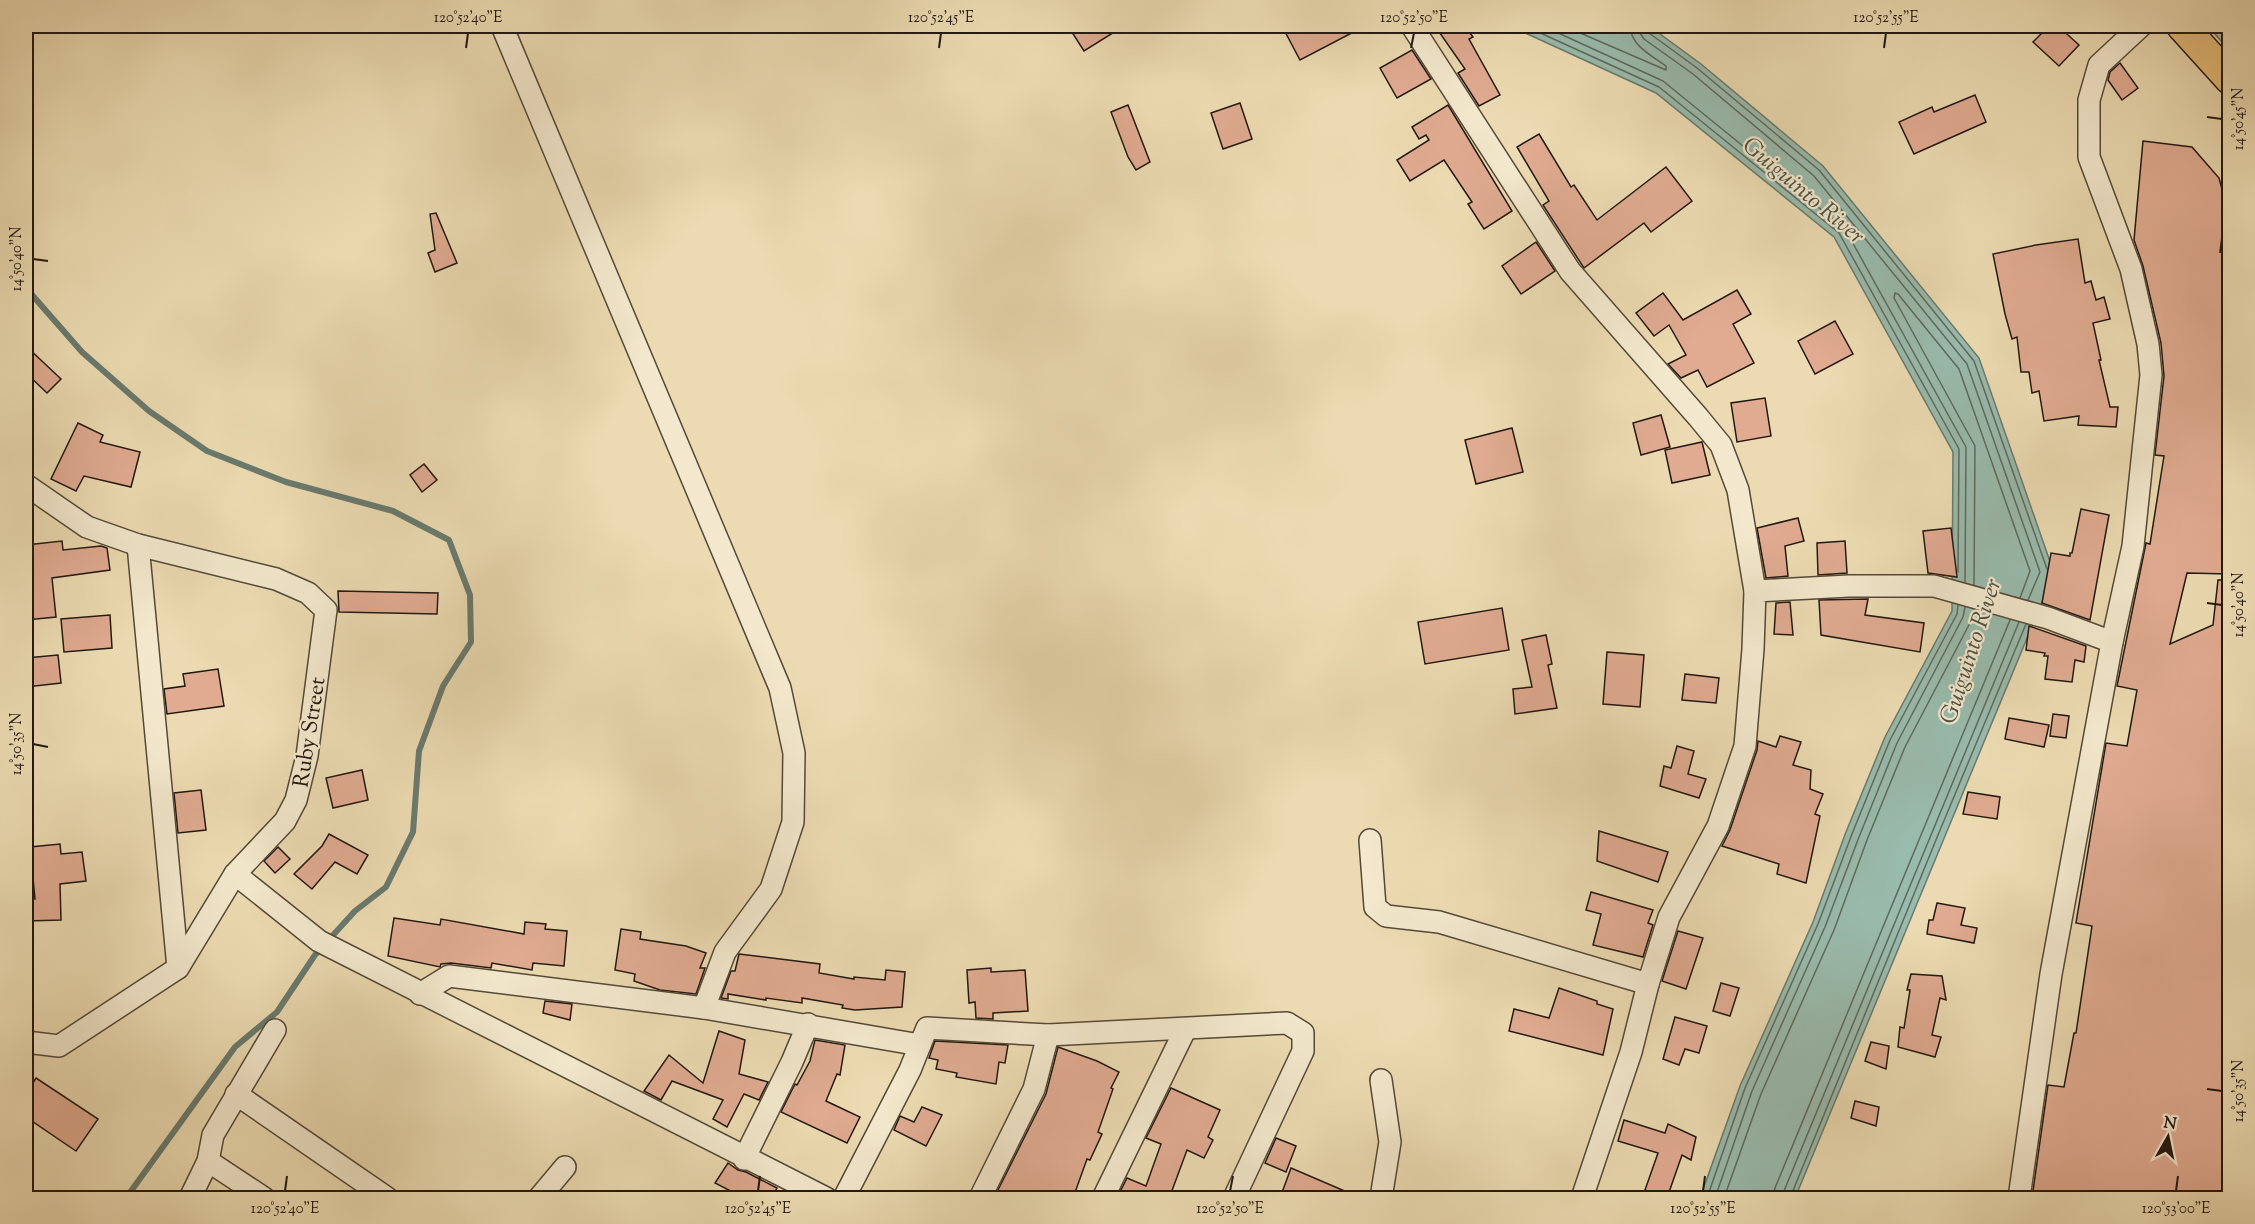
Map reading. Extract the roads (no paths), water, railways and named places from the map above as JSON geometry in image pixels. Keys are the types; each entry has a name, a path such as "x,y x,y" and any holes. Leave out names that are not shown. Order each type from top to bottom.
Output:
{"highway":[{"path":"2182,26 2229,79"}],"street":[{"path":"502,26 780,688 794,753 793,822 771,889 725,952 704,1008"},
{"path":"1412,26 1570,271 1720,445 1738,490 1755,591 1745,747 1718,826 1669,917 1630,1052 1582,1198"},
{"path":"2019,1198 2051,974 2112,642 2133,546 2151,375 2148,344 2131,269 2089,157 2089,100 2099,65 2141,26"},
{"name":"Ruby Street","path":"26,485 87,527 138,545 276,579 308,593 326,610 308,756 296,800 285,821 235,874 178,968 59,1047 26,1043"},
{"path":"138,545 178,968"},
{"path":"1755,591 1849,586 1934,586 2048,618 2112,642"},
{"path":"1370,840 1375,907 1386,916 1439,922 1648,984"},
{"path":"235,874 319,941 744,1159 826,1198"},
{"path":"420,994 449,976 704,1008 920,1045"},
{"path":"843,1198 910,1070 927,1028 1048,1035 1185,1030 1287,1023 1303,1033 1303,1051 1234,1198"},
{"path":"744,1159 792,1062 808,1024"},
{"path":"190,1198 208,1161 213,1135 275,1030"},
{"path":"1103,1198 1185,1030"},
{"path":"26,1033 26,1043"},
{"path":"980,1198 1034,1089 1048,1035"},
{"path":"1381,1080 1390,1142 1381,1198"},
{"path":"236,1094 387,1198"},
{"path":"208,1161 264,1198"},
{"path":"539,1198 565,1167"}],"water":[{"name":"Guiguinto River","path":"1510,26 1649,26 1701,64 1823,166 1979,358 2054,573 1795,1198 1700,1198 1740,1086 1813,922 1846,832 1885,737 1952,611 1953,452 1834,237 1656,93"}],"waterway":[{"path":"26,288 82,352 149,411 207,451 286,482 393,511 449,540 470,595 471,642 443,686 419,751 413,832 386,887 355,911 315,955 277,1012 235,1047 126,1198"}]}
